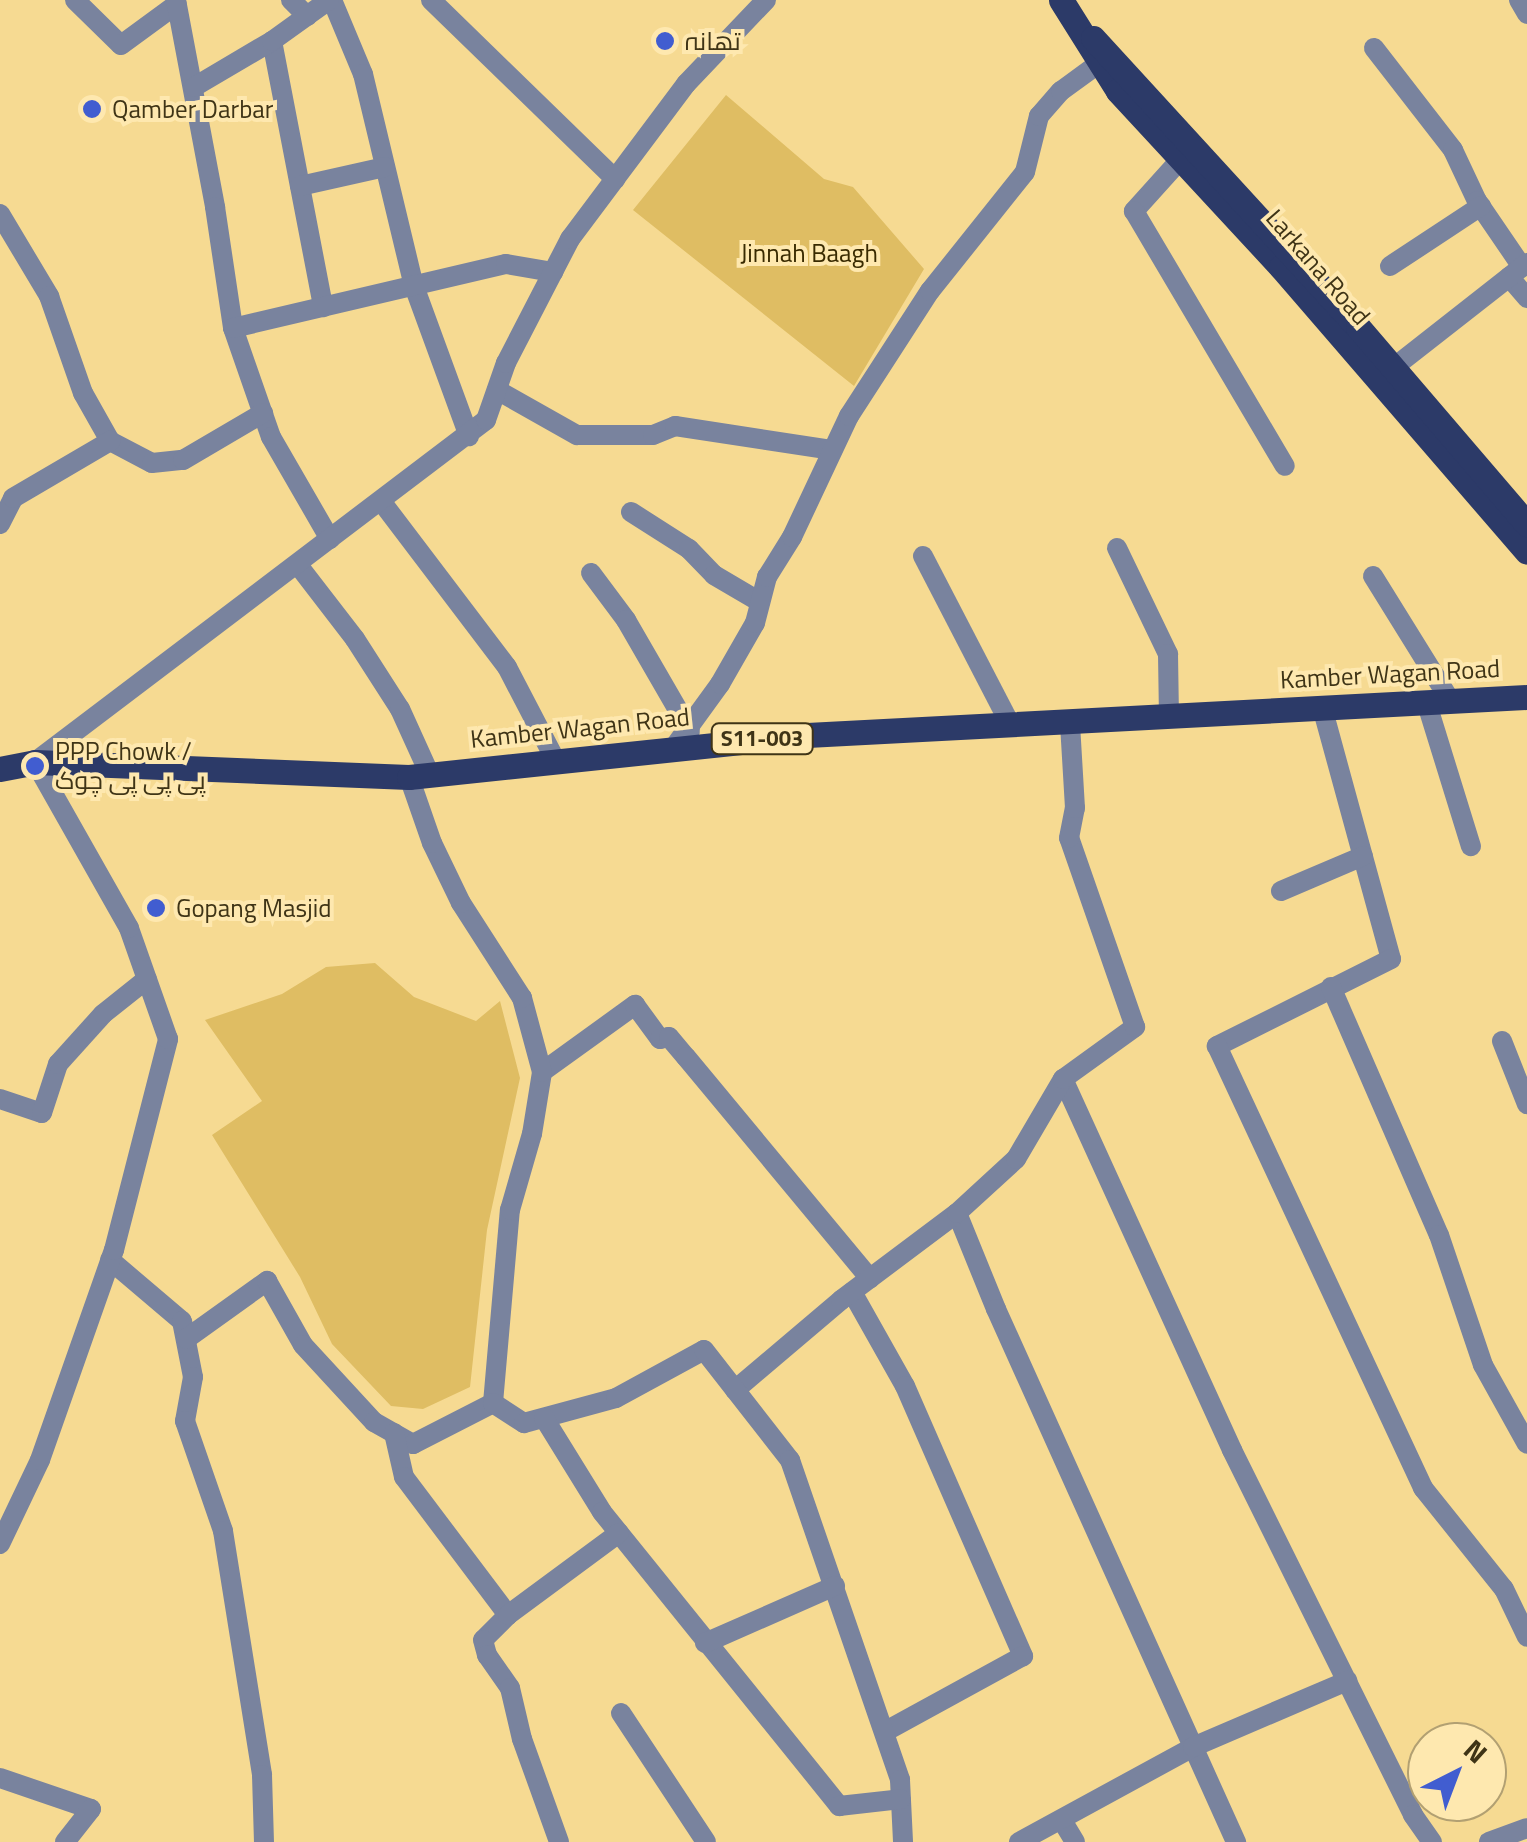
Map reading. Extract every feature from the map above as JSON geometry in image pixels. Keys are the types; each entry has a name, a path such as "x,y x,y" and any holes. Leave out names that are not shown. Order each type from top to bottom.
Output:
{"main road":[{"name":"Larkana Road","path":"1066,9 1098,64 1527,552"},
{"name":"Larkana Road","path":"1066,9 1128,71 1527,524"},
{"name":"Kamber Wagan Road","path":"0,769 35,762 419,776 556,761 683,738 1070,724 1527,697"}],"street":[{"path":"75,0 120,45 176,2 194,86 232,328 272,438 330,539"},
{"path":"291,0 307,16"},
{"path":"194,86 272,41 331,0 363,74 414,286 469,436"},
{"path":"431,0 615,179"},
{"path":"0,1544 40,1460 110,1260 168,1039 130,928 35,762 486,420 570,239 686,84 766,0"},
{"path":"1518,0 1527,14"},
{"path":"272,41 323,307"},
{"path":"1374,48 1453,150 1480,206 1519,269 1527,298"},
{"path":"683,738 746,638 767,578 792,537 831,450 930,291 1025,172 1039,116 1062,91 1098,64"},
{"path":"1180,160 1134,212 1285,466"},
{"path":"300,186 385,167"},
{"path":"1390,266 1480,206"},
{"path":"4,229 50,296 83,392 110,441 152,463 183,460 263,413"},
{"path":"232,328 506,264 553,272"},
{"path":"1393,368 1519,269"},
{"path":"497,390 577,434 653,435 675,426 831,450"},
{"path":"2,512 13,498 110,441"},
{"path":"381,500 507,667 556,761"},
{"path":"631,512 689,549 714,575 760,602"},
{"path":"1117,548 1168,654 1169,717"},
{"path":"923,556 1011,726"},
{"path":"298,564 355,638 400,709 432,843 460,903 522,998 542,1072 532,1134 510,1210 492,1404"},
{"path":"591,573 626,620 683,738"},
{"path":"1373,576 1438,700 1471,846"},
{"path":"1322,707 1390,960 1217,1046 1423,1488 1504,1589 1527,1637"},
{"path":"735,1390 861,1285 957,1213 1016,1158 1063,1079 1135,1027 1070,838 1076,808 1070,724"},
{"path":"1281,891 1363,856"},
{"path":"0,1099 42,1113 58,1064 103,1014 147,979"},
{"path":"1330,987 1439,1236 1483,1364 1527,1444"},
{"path":"542,1072 635,1005 660,1039 669,1037 686,1057 861,1285 1023,1656 884,1732"},
{"path":"1502,1041 1527,1104"},
{"path":"1063,1079 1232,1450 1413,1815 1432,1842"},
{"path":"957,1213 1236,1842"},
{"path":"110,1260 182,1320 193,1377 186,1421 223,1531 262,1775 264,1842"},
{"path":"186,1339 267,1281 303,1345 374,1422 394,1434 414,1444 492,1404"},
{"path":"492,1404 524,1423 544,1418 616,1398 704,1350 790,1460 900,1780 903,1842"},
{"path":"544,1418 619,1533 840,1806 901,1799"},
{"path":"394,1434 404,1477 450,1544 496,1594 508,1615"},
{"path":"559,1842 522,1738 510,1688 487,1655 483,1640 508,1615 619,1533"},
{"path":"705,1643 835,1586"},
{"path":"1019,1842 1063,1822 1193,1748 1347,1681"},
{"path":"621,1713 706,1842"},
{"path":"0,1778 91,1809 65,1842"},
{"path":"1063,1822 1075,1842"},
{"path":"1490,1842 1527,1828"}],"green space":[{"name":"Jinnah Baagh","path":"726,95 824,179 853,187 924,269 854,386 633,210"},
{"path":"375,963 414,997 476,1021 500,1001 520,1078 487,1230 470,1387 423,1409 391,1406 332,1344 300,1277 212,1135 262,1101 205,1020 282,994 326,967"}],"place":[{"name":"تھانہ","path":"665,41"},
{"name":"Qamber Darbar","path":"92,109"},
{"name":"PPP Chowk / پی پی پی چوک","path":"35,766"},
{"name":"Gopang Masjid","path":"156,908"}]}
